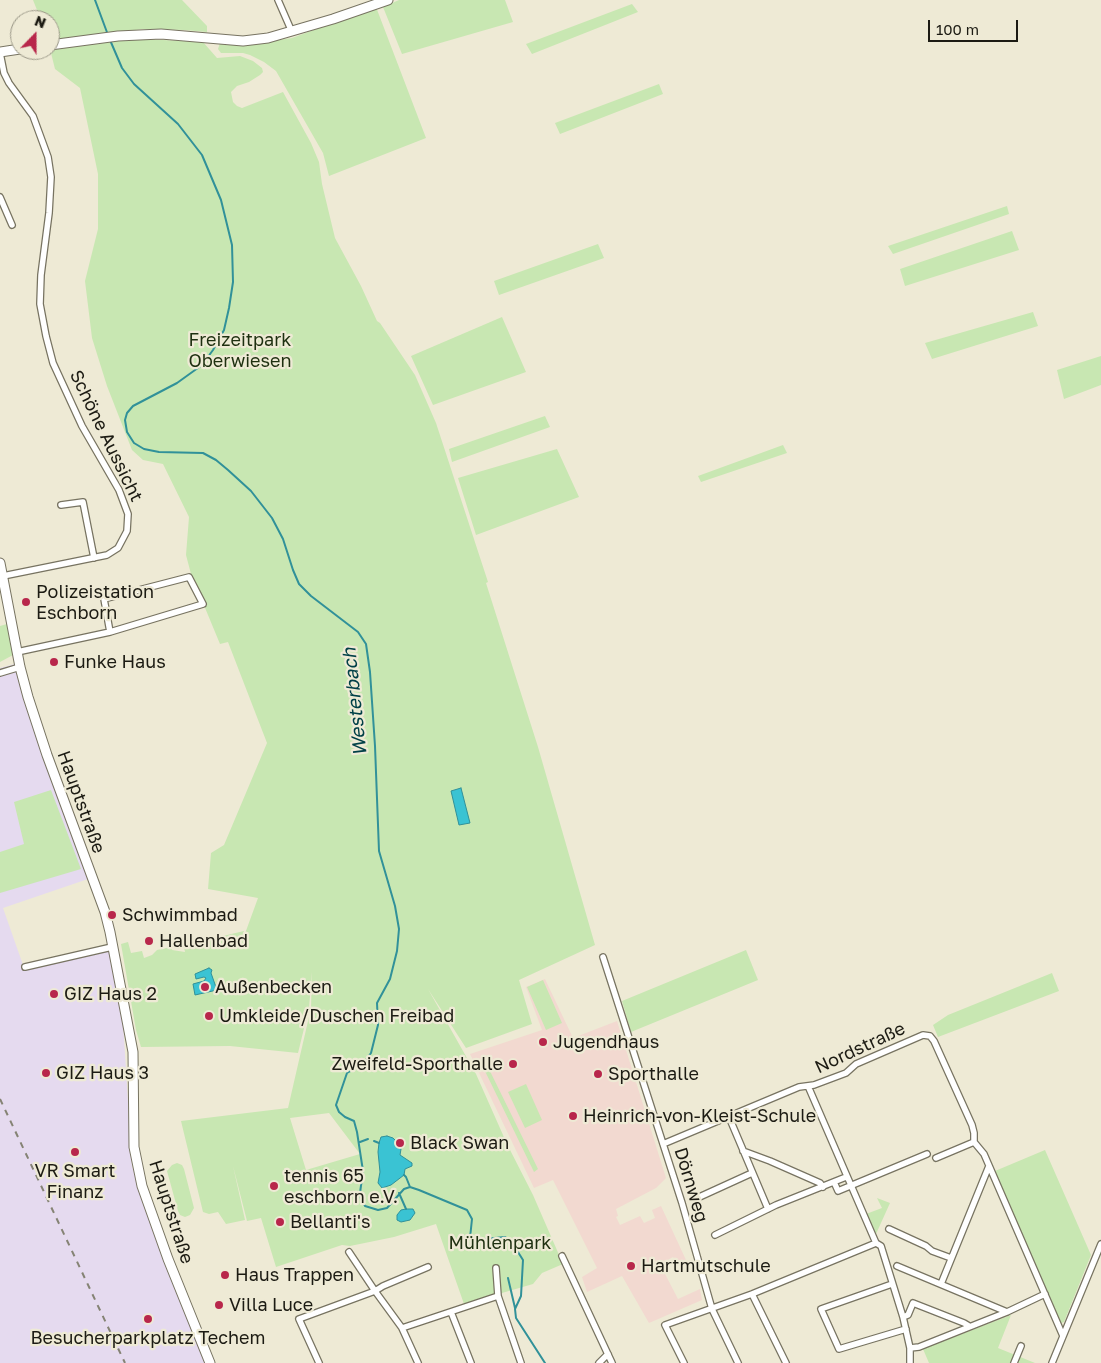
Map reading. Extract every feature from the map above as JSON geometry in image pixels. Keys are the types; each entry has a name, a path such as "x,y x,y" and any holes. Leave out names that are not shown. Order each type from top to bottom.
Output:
{"street":[{"path":"278,0 292,32"},
{"path":"60,44 109,37 161,34 243,40 268,38 292,32 388,0"},
{"name":"Schöne Aussicht","path":"0,53 4,73 33,116 48,157 51,177 41,275 40,304 53,363 78,418 119,490 128,514 127,531 118,548 107,555 3,576"},
{"path":"0,197 12,225"},
{"path":"61,505 83,502 94,558"},
{"name":"Hauptstraße","path":"0,563 20,667 28,697 50,764 107,917 133,1052 134,1146 142,1186 168,1260 210,1363"},
{"path":"17,652 110,632 203,604 189,577 104,600 110,632"},
{"path":"0,673 20,667"},
{"path":"25,967 112,947"},
{"name":"Dörnweg","path":"603,957 693,1240 712,1309 738,1363"},
{"name":"Nordstraße","path":"663,1144 799,1087 808,1086 846,1073 856,1064 923,1035 930,1036 934,1040 972,1124 974,1142"},
{"path":"808,1086 846,1177 878,1244 906,1329 910,1348 910,1363"},
{"path":"730,1117 768,1209"},
{"path":"936,1158 974,1142 984,1154 1063,1336"},
{"path":"743,1152 770,1161 820,1183 823,1187"},
{"path":"834,1182 838,1191 927,1154"},
{"path":"941,1284 989,1166"},
{"path":"695,1199 752,1173"},
{"path":"715,1236 776,1204 846,1177"},
{"path":"889,1229 926,1246 932,1251 951,1258"},
{"path":"684,1363 665,1325 752,1294 878,1244"},
{"path":"1052,1363 1101,1244"},
{"path":"348,1252 402,1328 418,1363"},
{"path":"562,1256 612,1363"},
{"path":"897,1266 1007,1312"},
{"path":"319,1363 299,1319 374,1291 428,1267"},
{"path":"496,1268 498,1296 521,1363"},
{"path":"892,1284 821,1308 839,1349 906,1329"},
{"path":"752,1294 786,1363"},
{"path":"910,1348 919,1347 1007,1312 1045,1294"},
{"path":"402,1328 498,1296"},
{"path":"902,1317 908,1315 913,1302 969,1326"},
{"path":"451,1312 471,1363"},
{"path":"1014,1363 1021,1346"},
{"path":"599,1363 608,1354"}],"shaded area":[{"path":"18,663 25,693 22,694 88,879 3,908 23,965 110,944 123,1022 132,1166 164,1262 206,1363 0,1363 0,668"},
{"name":"Heinrich-von-Kleist-Schule","path":"545,979 573,1038 617,1021 666,1178 656,1188 616,1209 618,1216 616,1217 620,1225 640,1216 644,1223 655,1218 652,1210 661,1206 686,1260 677,1264 673,1257 664,1262 668,1270 664,1272 678,1299 700,1289 702,1300 649,1323 622,1276 587,1292 582,1277 597,1268 553,1180 534,1188 470,1054 542,1030 526,987"}],"green space":[{"path":"33,0 182,0 207,26 207,32 143,29 60,40 60,10 37,10"},
{"path":"399,0 505,0 513,22 402,54 383,7"},
{"path":"632,4 638,12 532,54 526,44"},
{"path":"376,7 426,138 329,176 323,153 276,71 250,55 243,53 221,53 218,49 220,43 265,42 292,38"},
{"name":"Freizeitpark Oberwiesen","path":"123,38 203,42 217,58 240,56 253,61 262,68 263,72 260,75 249,82 237,86 231,92 233,102 242,108 283,92 311,143 319,162 322,184 335,238 361,286 377,321 415,375 436,423 488,582 486,583 538,747 595,945 519,980 532,1024 466,1048 428,989 476,1074 563,1264 542,1273 533,1284 464,1304 436,1224 394,1237 350,1246 342,1245 276,1267 261,1218 247,1221 233,1166 245,1220 226,1224 218,1212 209,1214 203,1212 181,1121 288,1108 311,1008 312,972 309,1008 298,1053 230,1046 141,1047 136,1030 121,944 128,942 131,953 142,951 144,958 152,955 157,950 171,947 172,950 185,952 184,947 187,946 185,936 190,935 193,943 244,931 239,950 258,898 208,889 211,853 224,845 267,743 228,642 220,644 191,574 186,555 189,517 163,464 143,460 132,450 107,386 92,338 85,281 98,229 98,174 80,88 55,69 53,60 60,60 60,47","holes":["329,1113 360,1154 306,1170 290,1118"]},
{"path":"659,84 663,94 560,134 555,123"},
{"path":"1007,206 1009,214 893,254 888,246"},
{"path":"1012,231 1019,250 905,286 900,269"},
{"path":"598,244 604,258 499,295 494,281"},
{"path":"1033,312 1038,326 932,359 925,343"},
{"path":"502,317 526,372 433,405 411,356"},
{"path":"1101,356 1101,385 1064,399 1057,370"},
{"path":"545,416 550,427 452,462 449,449"},
{"path":"783,445 787,453 701,482 698,476"},
{"path":"557,449 579,497 476,535 458,478"},
{"path":"7,624 13,655 0,662 0,626"},
{"path":"51,790 81,869 0,893 0,852 24,844 14,802"},
{"path":"746,950 758,980 631,1032 622,1001"},
{"path":"1052,973 1059,991 938,1037 933,1025 948,1015"},
{"path":"543,980 562,1023 546,1030 527,987"},
{"path":"487,1065 538,1169 534,1172 483,1067"},
{"path":"526,1084 542,1120 525,1128 508,1092"},
{"path":"1045,1150 1091,1255 1064,1322 1061,1323 995,1171"},
{"path":"177,1163 182,1165 184,1169 194,1208 190,1215 185,1217 180,1215 178,1211 167,1171 172,1165"},
{"path":"877,1198 890,1203 876,1234 866,1214 882,1208"},
{"path":"1011,1315 998,1348 1035,1363 929,1363 923,1349"}],"water":[{"path":"461,788 470,823 459,825 451,791"},
{"name":"Außenbecken","path":"209,968 212,970 211,973 217,990 195,995 193,984 204,981 206,978 196,979 195,974"},
{"path":"381,1137 393,1138 398,1143 401,1149 400,1155 412,1163 412,1166 405,1169 404,1175 391,1185 382,1188 378,1183 380,1172 378,1152"},
{"path":"413,1209 415,1213 410,1220 401,1222 397,1220 397,1215 401,1210"}],"waterway":[{"name":"Westerbach","path":"95,0 108,35"},
{"name":"Westerbach","path":"110,40 122,68 134,84 178,124 202,155 221,200 232,245 233,282 229,308 224,330 213,350 202,365 177,383 133,406 127,413 125,420 127,432 134,443 144,449 159,452 203,453 216,460 228,470 251,491 272,518 283,539 299,584 311,596 358,632 366,644 370,672 375,746 379,851 395,906 399,929 397,951 390,979 377,1003 378,1025 371,1053 363,1064 347,1073 336,1105 339,1112 354,1121 357,1132 363,1171 361,1199 365,1206 378,1210 387,1208 404,1189 410,1187 467,1210 472,1219 470,1238 474,1240 505,1237 511,1241 523,1260 521,1296 515,1309 516,1318 545,1363"},
{"path":"360,1142 368,1139"},
{"path":"374,1141 379,1143"},
{"path":"404,1175 410,1187"},
{"path":"399,1193 406,1209"},
{"path":"508,1278 515,1308"}],"railway":[{"path":"0,1099 125,1363"}],"place":[{"name":"Polizeistation Eschborn","path":"26,602"},
{"name":"Funke Haus","path":"54,662"},
{"name":"Schwimmbad","path":"112,915"},
{"name":"Hallenbad","path":"149,941"},
{"name":"Außenbecken","path":"205,987"},
{"name":"GIZ Haus 2","path":"54,994"},
{"name":"Umkleide/Duschen Freibad","path":"209,1016"},
{"name":"Jugendhaus","path":"543,1042"},
{"name":"Zweifeld-Sporthalle","path":"513,1064"},
{"name":"GIZ Haus 3","path":"46,1073"},
{"name":"Sporthalle","path":"598,1074"},
{"name":"Heinrich-von-Kleist-Schule","path":"573,1116"},
{"name":"Black Swan","path":"400,1143"},
{"name":"VR Smart Finanz","path":"75,1152"},
{"name":"tennis 65 eschborn e.V.","path":"274,1186"},
{"name":"Bellanti's","path":"280,1222"},
{"name":"Hartmutschule","path":"631,1266"},
{"name":"Haus Trappen","path":"225,1275"},
{"name":"Villa Luce","path":"219,1305"},
{"name":"Besucherparkplatz Techem","path":"148,1319"}],"park label":[{"name":"Mühlenpark","path":"500,1243"}]}
